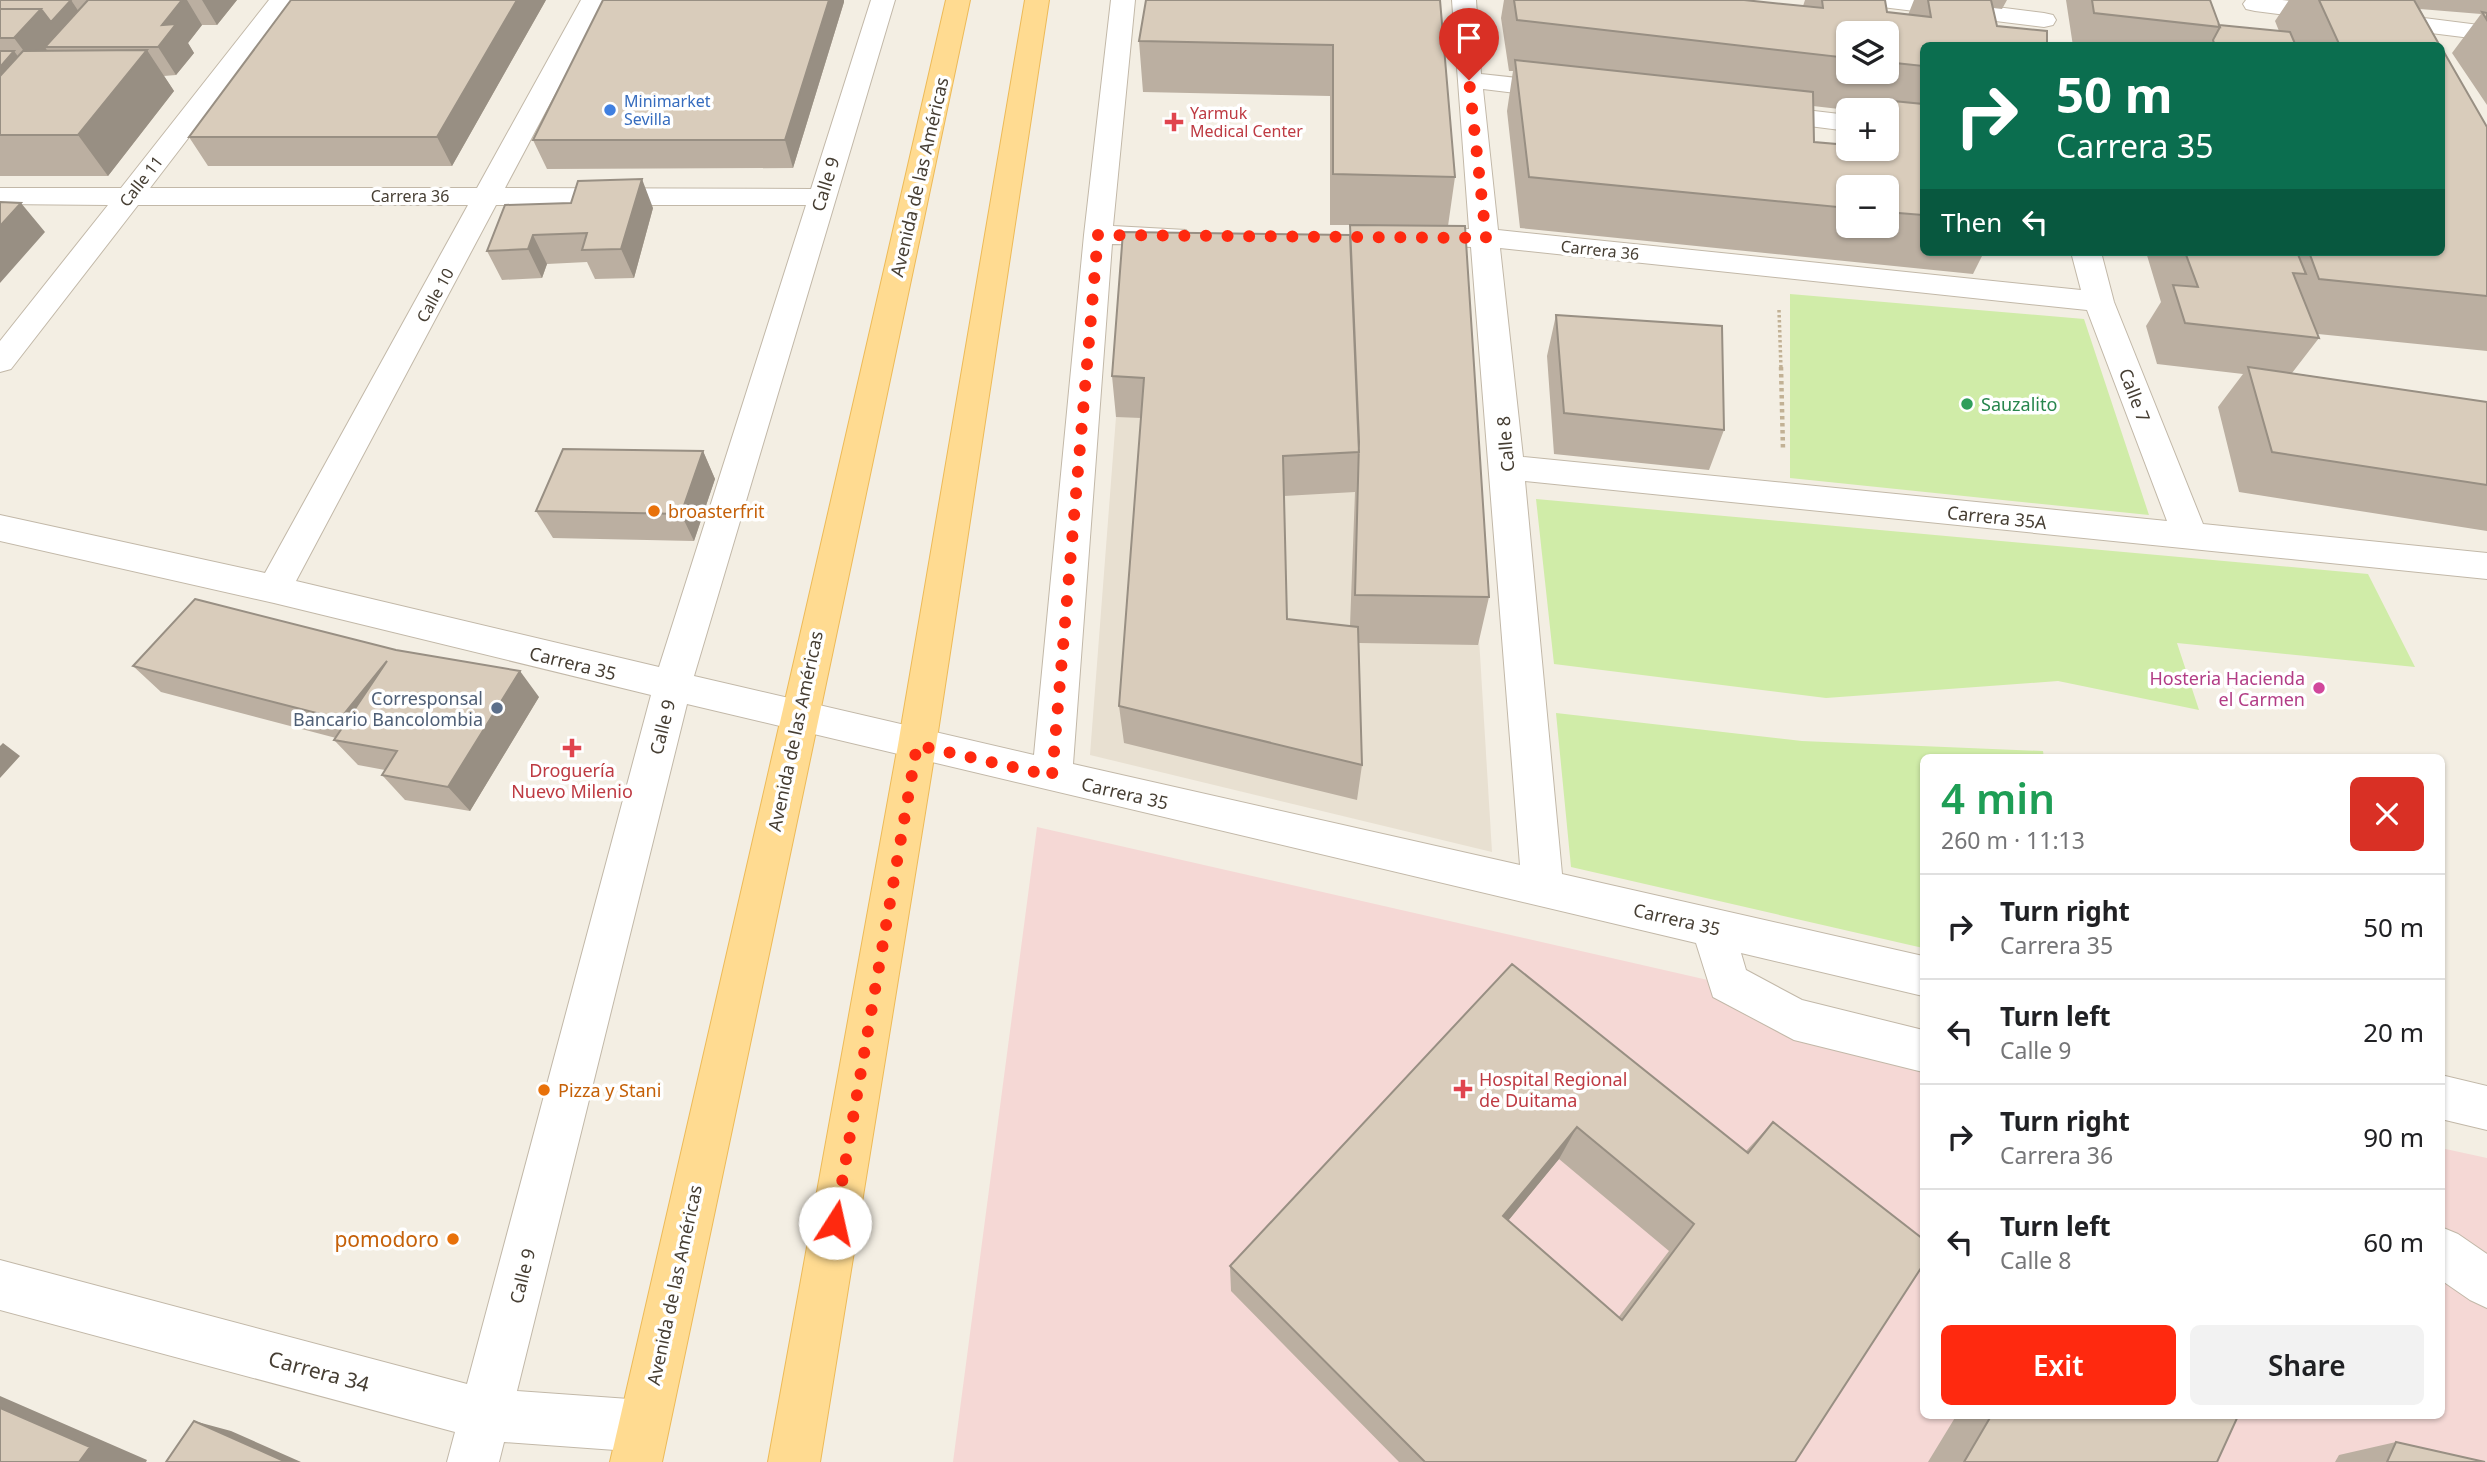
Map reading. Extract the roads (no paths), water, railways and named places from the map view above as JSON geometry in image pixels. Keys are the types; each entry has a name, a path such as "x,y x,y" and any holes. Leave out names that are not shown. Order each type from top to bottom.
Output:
{"main road":[{"name":"Avenida de las Américas","path":"639,1444 958,0"},
{"path":"794,1462 917,745 1037,0"}],"street":[{"name":"Calle 11","path":"0,362 282,0"},
{"name":"Calle 10","path":"274,589 490,196 593,0"},
{"name":"Calle 9","path":"473,1462 672,687 883,0"},
{"path":"1052,776 1098,235 1123,0"},
{"name":"Calle 8","path":"1464,0 1542,888"},
{"path":"1882,0 2044,10 2047,42"},
{"path":"2260,14 2384,19 2487,33"},
{"path":"2384,19 2397,42"},
{"path":"1469,80 1591,94"},
{"path":"1740,110 1836,122"},
{"name":"Carrera 36","path":"0,196 821,197"},
{"path":"1098,235 1209,236"},
{"name":"Carrera 36","path":"1389,237 1486,238 2099,302"},
{"name":"Calle 7","path":"2087,256 2099,302 2190,536"},
{"name":"Carrera 35A","path":"1507,467 2487,566"},
{"name":"Carrera 35","path":"0,528 274,589 917,745 1920,975"},
{"path":"1713,928 1728,983 1794,1019 1920,1050"},
{"path":"2445,1098 2487,1108"},
{"path":"2445,1254 2487,1283"},
{"name":"Carrera 34","path":"0,1285 486,1415 639,1444"}],"place":[{"name":"Minimarket Sevilla","path":"610,110"},
{"name":"Yarmuk Medical Center","path":"1174,122"},
{"name":"Sauzalito","path":"1967,404"},
{"name":"broasterfrit","path":"654,511"},
{"name":"Hosteria Hacienda el Carmen","path":"2319,688"},
{"name":"Corresponsal Bancario Bancolombia","path":"497,708"},
{"name":"Droguería Nuevo Milenio","path":"572,748"},
{"name":"Hospital Regional de Duitama","path":"1463,1089"},
{"name":"Pizza y Stani","path":"544,1090"},
{"name":"pomodoro","path":"453,1239"}]}
